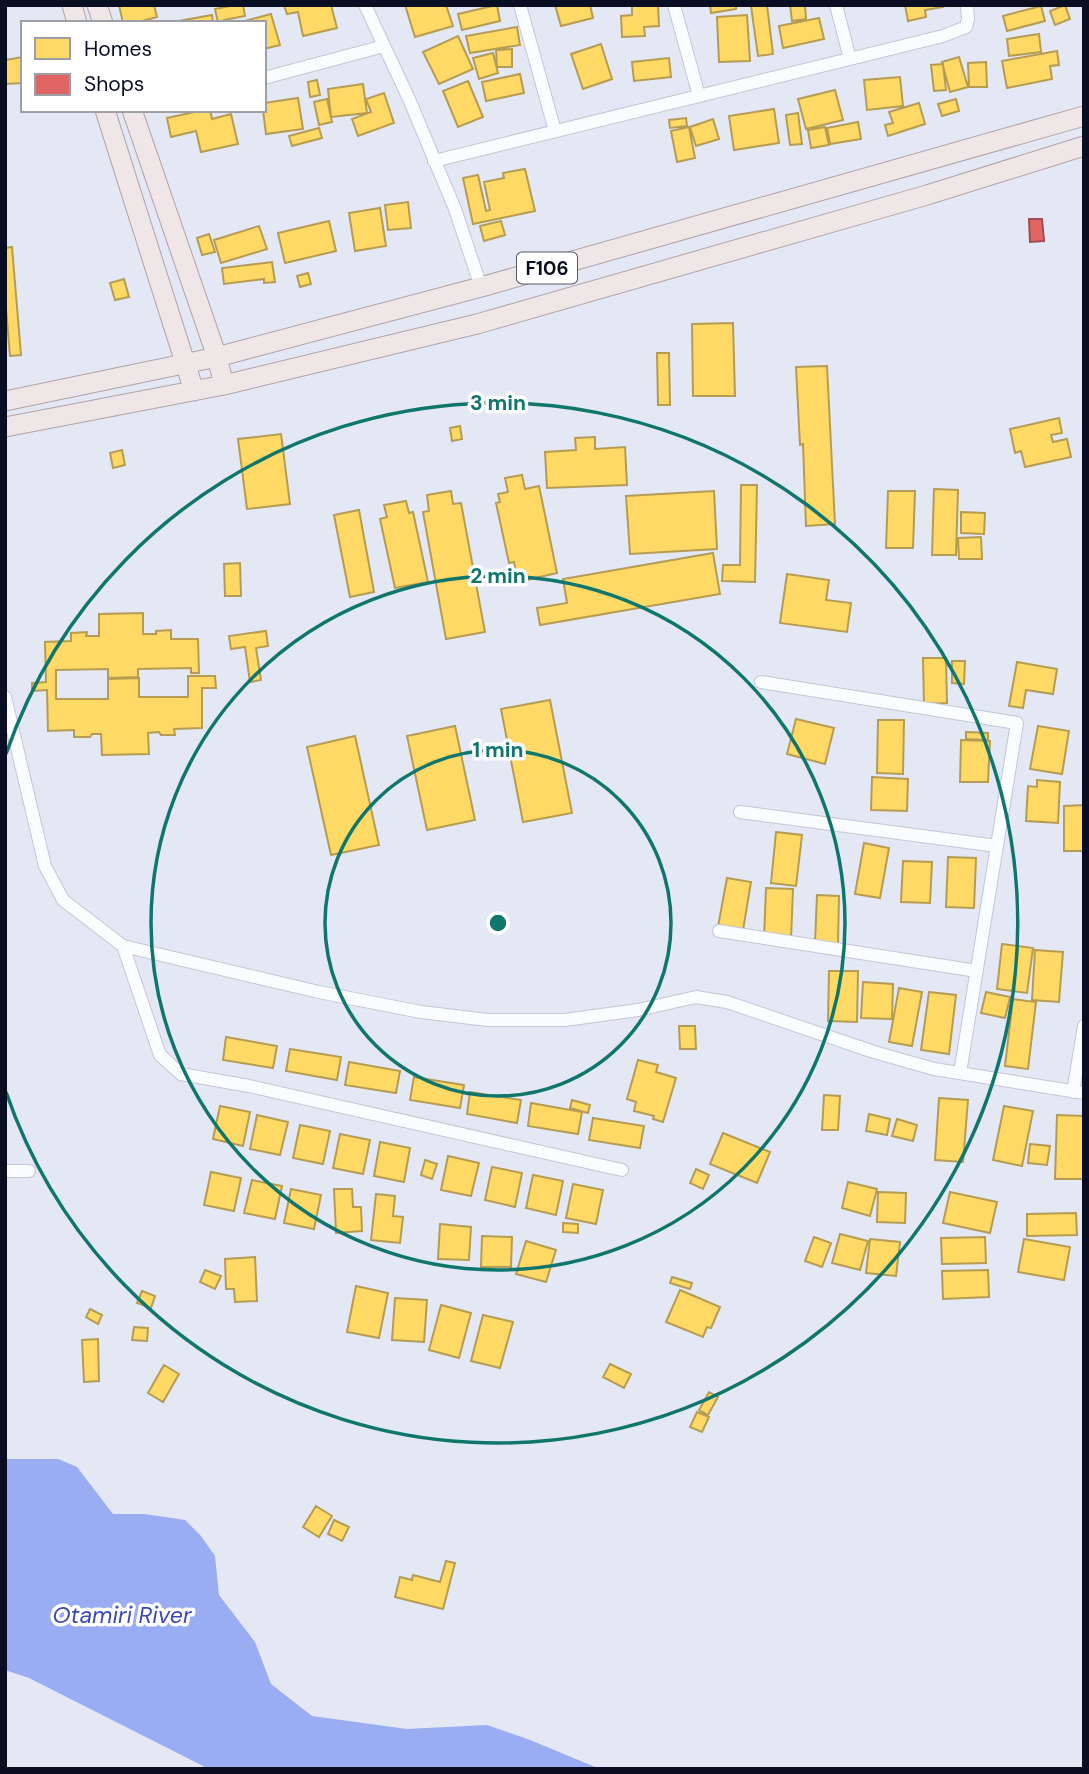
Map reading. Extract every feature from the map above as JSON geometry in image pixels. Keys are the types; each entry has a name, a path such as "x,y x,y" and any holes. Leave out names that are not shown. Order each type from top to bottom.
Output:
{"main road":[{"path":"106,112 194,391"},
{"path":"136,112 224,385"},
{"name":"F106","path":"5,401 216,357 481,286 1084,116"},
{"name":"F106","path":"5,427 224,385 485,322 927,195 1082,147"}],"street":[{"path":"365,5 455,209 481,286"},
{"path":"520,5 555,131"},
{"path":"674,5 699,96"},
{"path":"836,5 850,59"},
{"path":"435,161 943,36 966,27 967,5"},
{"path":"266,77 384,46"},
{"path":"761,682 1017,723 960,1073"},
{"path":"5,697 45,866 64,900 123,946 332,995 421,1012 488,1020 565,1020 638,1010 696,997 727,1002 874,1052 934,1069 1079,1093 1084,1026"},
{"path":"740,813 997,846"},
{"path":"719,931 977,971"},
{"path":"123,946 160,1055 181,1074 249,1086 622,1170"},
{"path":"5,1171 29,1171"}],"water":[{"name":"Otamiri River","path":"5,1459 58,1459 77,1467 113,1514 145,1514 185,1520 215,1556 219,1595 255,1642 271,1684 312,1716 407,1729 487,1725 600,1769 209,1769 29,1678 5,1670"}],"building: Homes":[{"path":"119,5 154,5 157,17 142,21 123,21"},
{"path":"243,5 245,16 218,21 215,9"},
{"path":"284,5 331,5 337,28 303,36 298,12 287,14"},
{"path":"405,5 446,5 453,26 415,37"},
{"path":"497,5 500,21 462,30 458,14"},
{"path":"555,5 590,5 593,18 561,26"},
{"path":"632,5 658,5 659,26 644,27 645,36 622,37 621,16 632,15"},
{"path":"710,5 736,5 736,9 711,13"},
{"path":"767,5 773,54 758,56 751,6"},
{"path":"790,5 805,5 806,19 792,21"},
{"path":"905,5 943,7 925,10 926,17 908,21"},
{"path":"1065,5 1070,19 1055,25 1050,11"},
{"path":"1041,6 1045,21 1007,31 1003,16"},
{"path":"271,14 280,45 266,48 266,21 245,21"},
{"path":"212,15 213,21 178,21"},
{"path":"747,15 750,61 719,62 717,17"},
{"path":"819,18 824,39 783,48 779,26"},
{"path":"517,27 520,45 470,53 466,36"},
{"path":"1039,34 1041,52 1009,56 1007,39"},
{"path":"458,36 473,69 439,84 423,52"},
{"path":"601,44 612,79 583,89 571,54"},
{"path":"512,49 512,67 497,67 496,50"},
{"path":"1057,51 1059,65 1050,66 1052,79 1007,88 1002,61"},
{"path":"493,53 498,73 479,79 473,58"},
{"path":"21,57 21,83 5,84 5,60"},
{"path":"959,57 968,87 950,92 942,62"},
{"path":"669,58 671,77 634,81 632,62"},
{"path":"986,62 987,87 969,87 968,63"},
{"path":"943,64 946,90 934,91 931,65"},
{"path":"520,74 524,93 486,101 482,82"},
{"path":"900,77 903,106 867,110 864,80"},
{"path":"317,80 320,95 310,97 308,82"},
{"path":"468,81 483,117 458,127 443,91"},
{"path":"363,84 367,113 331,117 328,89"},
{"path":"835,90 843,120 806,129 798,99"},
{"path":"384,93 394,123 358,136 352,119 371,112 366,99"},
{"path":"298,98 303,129 266,134 263,112 266,112 266,103"},
{"path":"327,99 332,122 319,125 314,102"},
{"path":"956,99 959,111 942,116 938,104"},
{"path":"919,103 925,124 888,136 885,125 893,123 889,112"},
{"path":"774,109 779,143 734,150 729,116"},
{"path":"195,112 210,112 212,119 231,114 238,144 201,152 196,131 171,137 167,118"},
{"path":"798,113 802,144 790,145 786,115"},
{"path":"686,118 687,126 670,128 669,120"},
{"path":"713,119 719,139 696,146 690,127"},
{"path":"858,122 861,139 830,144 827,128"},
{"path":"689,127 695,158 677,162 671,131"},
{"path":"825,127 829,145 811,148 808,130"},
{"path":"319,128 322,138 292,146 289,136"},
{"path":"525,169 535,211 473,224 463,178 478,175 486,211 490,210 484,182 504,178 503,173"},
{"path":"408,202 411,228 388,230 385,205"},
{"path":"380,208 386,246 355,251 349,213"},
{"path":"329,221 336,251 285,263 278,233"},
{"path":"501,221 505,235 484,241 480,226"},
{"path":"259,226 267,249 221,263 214,240"},
{"path":"209,234 215,252 202,255 197,238"},
{"path":"12,247 21,355 10,356 5,297 5,248"},
{"path":"272,262 275,282 264,283 264,279 224,284 222,268"},
{"path":"308,273 311,284 300,287 297,276"},
{"path":"124,279 129,297 115,300 110,283"},
{"path":"733,323 735,396 693,396 692,324"},
{"path":"657,353 669,353 670,405 658,405"},
{"path":"827,366 835,524 806,526 803,444 800,445 796,367"},
{"path":"1059,418 1062,433 1051,435 1053,442 1067,439 1071,457 1025,467 1021,451 1015,453 1010,429"},
{"path":"460,426 462,439 452,441 450,428"},
{"path":"281,434 290,504 247,509 238,439"},
{"path":"595,437 595,449 625,447 627,485 547,488 545,452 576,450 575,438"},
{"path":"122,450 125,465 113,468 110,453"},
{"path":"522,475 525,489 539,486 557,573 518,582 514,562 509,563 496,503 500,502 498,494 508,492 505,478"},
{"path":"741,485 757,485 755,582 722,581 723,565 740,565"},
{"path":"934,489 958,490 956,555 932,555"},
{"path":"451,491 453,504 461,503 485,632 446,639 423,512 429,511 427,495"},
{"path":"714,491 717,549 630,554 626,496"},
{"path":"888,491 915,491 913,548 886,548"},
{"path":"406,501 409,513 413,512 428,582 395,588 380,519 387,517 384,505"},
{"path":"359,510 374,592 350,597 334,515"},
{"path":"961,512 985,513 984,534 961,533"},
{"path":"981,537 982,559 959,559 958,538"},
{"path":"713,553 720,594 540,625 537,608 567,603 563,579"},
{"path":"240,563 241,596 225,596 224,564"},
{"path":"787,574 829,580 826,600 851,603 847,632 780,623"},
{"path":"143,613 143,634 171,630 171,639 198,639 199,673 191,673 191,668 138,669 138,677 108,678 108,669 56,670 56,699 108,699 108,679 139,678 139,697 188,697 188,676 215,676 216,688 202,688 202,728 174,729 175,735 148,733 149,754 102,755 101,734 74,737 74,730 48,731 47,690 32,691 32,683 46,682 45,642 71,641 71,633 87,632 86,636 99,636 99,614"},
{"path":"266,631 268,646 256,648 261,680 250,682 245,647 231,649 229,636"},
{"path":"923,658 946,658 947,703 924,704"},
{"path":"952,661 965,661 964,684 952,683"},
{"path":"1017,662 1057,669 1053,694 1026,690 1023,708 1009,706"},
{"path":"550,700 572,813 523,822 501,709"},
{"path":"796,719 834,728 825,764 787,754"},
{"path":"878,720 904,720 903,774 877,773"},
{"path":"455,726 475,820 427,830 407,736"},
{"path":"1038,726 1069,731 1062,774 1030,769"},
{"path":"966,732 988,733 988,740 966,739"},
{"path":"355,736 379,845 331,855 307,747"},
{"path":"961,740 990,741 988,782 960,782"},
{"path":"872,777 908,779 907,811 871,810"},
{"path":"1037,780 1060,782 1058,823 1026,821 1028,786 1037,787"},
{"path":"1084,805 1084,851 1064,851 1064,806"},
{"path":"776,832 802,835 796,886 771,883"},
{"path":"864,843 889,848 880,898 855,894"},
{"path":"948,857 976,858 974,908 946,907"},
{"path":"903,861 932,862 930,903 901,902"},
{"path":"727,878 751,882 742,936 717,932"},
{"path":"766,888 793,889 791,939 764,938"},
{"path":"817,895 839,896 838,944 815,943"},
{"path":"1002,944 1033,948 1027,993 997,989"},
{"path":"1035,950 1063,952 1059,1002 1032,1000"},
{"path":"829,971 858,971 857,1022 828,1021"},
{"path":"863,982 893,984 892,1019 861,1018"},
{"path":"899,988 922,992 912,1046 889,1042"},
{"path":"929,992 956,995 949,1054 921,1050"},
{"path":"986,992 1010,997 1005,1018 981,1013"},
{"path":"1013,999 1036,1002 1028,1069 1005,1066"},
{"path":"679,1026 695,1026 696,1049 680,1049"},
{"path":"226,1037 277,1046 273,1068 223,1060"},
{"path":"290,1049 341,1057 337,1080 286,1071"},
{"path":"638,1060 658,1065 656,1072 676,1078 663,1122 653,1119 654,1116 634,1111 636,1102 627,1099"},
{"path":"349,1062 400,1071 396,1093 345,1085"},
{"path":"414,1077 464,1085 460,1108 410,1100"},
{"path":"470,1092 521,1100 517,1123 467,1114"},
{"path":"824,1095 840,1096 838,1130 822,1130"},
{"path":"939,1098 968,1100 963,1162 935,1160"},
{"path":"572,1100 590,1105 588,1113 570,1108"},
{"path":"531,1103 582,1112 578,1134 528,1126"},
{"path":"220,1106 250,1112 243,1146 213,1139"},
{"path":"1004,1106 1033,1111 1022,1166 993,1160"},
{"path":"869,1114 890,1119 887,1135 866,1131"},
{"path":"257,1115 288,1122 280,1155 250,1149"},
{"path":"1057,1115 1084,1116 1083,1179 1055,1179"},
{"path":"593,1118 644,1126 640,1148 589,1140"},
{"path":"897,1119 917,1125 913,1141 892,1136"},
{"path":"300,1125 330,1131 323,1164 293,1158"},
{"path":"723,1133 770,1152 757,1183 710,1164"},
{"path":"340,1134 370,1140 363,1174 333,1168"},
{"path":"380,1142 410,1148 404,1182 374,1176"},
{"path":"1030,1144 1050,1146 1047,1165 1028,1163"},
{"path":"448,1156 479,1163 471,1196 441,1190"},
{"path":"425,1160 437,1164 432,1179 421,1175"},
{"path":"492,1167 522,1173 515,1207 485,1200"},
{"path":"696,1169 709,1175 703,1189 690,1183"},
{"path":"211,1172 241,1178 234,1211 204,1205"},
{"path":"533,1175 563,1181 556,1215 526,1208"},
{"path":"252,1180 282,1186 275,1219 244,1213"},
{"path":"848,1182 877,1189 870,1216 842,1208"},
{"path":"573,1184 603,1190 596,1224 566,1218"},
{"path":"291,1189 321,1195 314,1229 284,1223"},
{"path":"334,1189 352,1189 353,1207 361,1207 362,1231 336,1233"},
{"path":"878,1192 906,1193 905,1223 877,1222"},
{"path":"950,1192 997,1202 990,1233 943,1223"},
{"path":"376,1194 395,1196 393,1216 403,1217 400,1243 371,1240"},
{"path":"1076,1213 1077,1235 1027,1236 1027,1214"},
{"path":"563,1223 578,1224 578,1233 563,1232"},
{"path":"440,1224 471,1227 469,1260 438,1259"},
{"path":"840,1234 868,1241 860,1270 832,1263"},
{"path":"482,1236 512,1237 511,1267 481,1267"},
{"path":"814,1237 831,1243 822,1267 805,1261"},
{"path":"985,1237 986,1263 942,1264 941,1238"},
{"path":"870,1239 900,1242 896,1276 866,1273"},
{"path":"1024,1239 1070,1247 1064,1280 1018,1272"},
{"path":"526,1241 556,1250 546,1282 516,1274"},
{"path":"255,1257 257,1301 235,1302 234,1289 226,1289 225,1259"},
{"path":"205,1270 221,1276 215,1289 200,1282"},
{"path":"988,1270 989,1297 943,1299 942,1271"},
{"path":"672,1277 692,1283 690,1289 670,1283"},
{"path":"356,1286 388,1293 379,1338 347,1332"},
{"path":"680,1290 720,1307 711,1328 707,1327 703,1337 666,1322"},
{"path":"142,1291 155,1296 151,1308 137,1303"},
{"path":"395,1298 427,1300 424,1342 392,1340"},
{"path":"441,1305 471,1313 459,1358 429,1350"},
{"path":"90,1309 102,1315 98,1324 86,1317"},
{"path":"483,1315 513,1322 500,1368 471,1361"},
{"path":"134,1327 148,1328 147,1341 132,1340"},
{"path":"98,1339 99,1381 84,1382 82,1340"},
{"path":"610,1364 631,1374 624,1388 603,1377"},
{"path":"164,1365 179,1374 163,1402 148,1393"},
{"path":"709,1392 718,1397 708,1415 699,1410"},
{"path":"697,1412 709,1417 702,1432 690,1427"},
{"path":"316,1506 332,1516 319,1537 303,1527"},
{"path":"334,1520 349,1527 342,1541 328,1534"},
{"path":"446,1561 455,1563 443,1609 395,1597 400,1577 412,1580 413,1575 440,1582"}],"building: Shops":[{"path":"1029,219 1042,219 1044,241 1030,242"}]}
